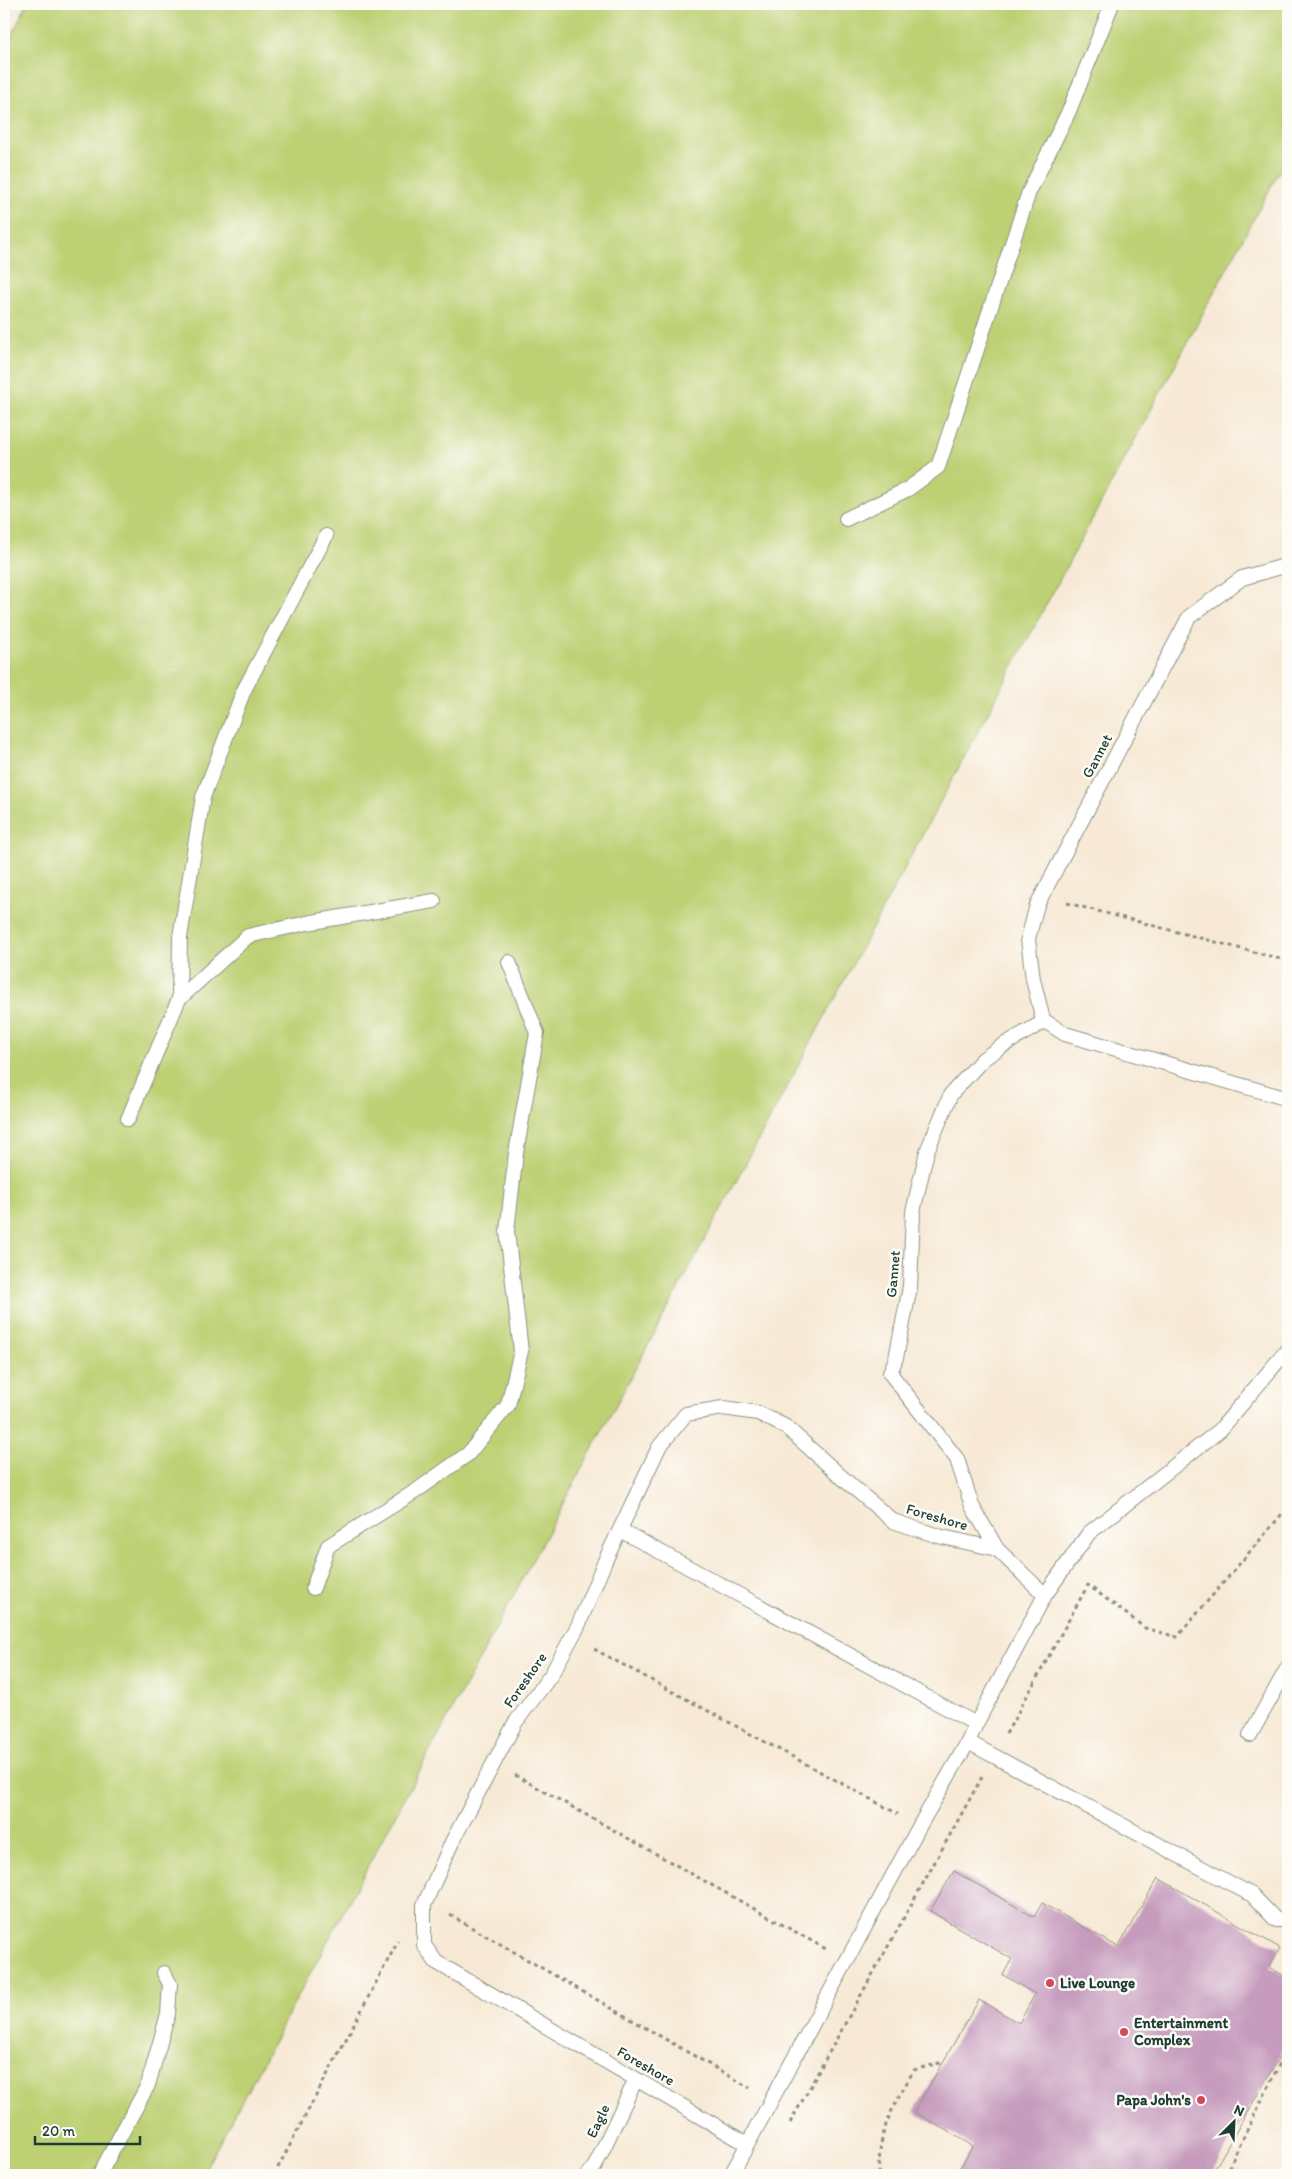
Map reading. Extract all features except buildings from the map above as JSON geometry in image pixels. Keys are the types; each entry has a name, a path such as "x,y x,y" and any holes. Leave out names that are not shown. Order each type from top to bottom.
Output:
{"lane":[{"path":"846,519 908,489 938,467 1029,192 1069,111 1112,4"},
{"path":"128,1119 179,999 180,937 203,797 244,690 326,536"},
{"name":"Gannet","path":"996,1550 972,1506 957,1459 890,1373 896,1358 910,1287 912,1212 927,1151 951,1094 983,1060 1002,1046 1045,1021 1043,1020 1032,979 1028,939 1037,905 1189,617 1242,578 1288,565"},
{"path":"179,999 248,936 307,923 434,901"},
{"path":"313,1588 328,1546 416,1491 468,1454 508,1405 521,1351 507,1231 516,1152 537,1033 509,962"},
{"path":"1045,1021 1065,1034 1288,1099"},
{"path":"731,2175 920,1825 968,1742 1045,1595 1094,1528 1220,1430 1288,1349"},
{"name":"Foreshore","path":"747,2144 436,1962 424,1945 424,1905 452,1842 515,1723 551,1675 572,1637 660,1447 686,1414 723,1408 758,1413 786,1427 893,1521 938,1536 996,1550"},
{"path":"620,1530 976,1724"},
{"path":"996,1550 1045,1595"},
{"path":"1250,1735 1288,1666"},
{"path":"968,1742 1252,1895 1276,1920 1288,1920"},
{"path":"99,2175 148,2085 168,2014 170,1984 164,1973"},
{"name":"Eagle","path":"588,2175 595,2166 636,2079"}],"path":[{"path":"1043,896 1288,961"},
{"path":"790,2124 1088,1585 1145,1628 1178,1637 1288,1506"},
{"path":"572,1637 947,1841"},
{"path":"512,1773 828,1950"},
{"path":"442,1910 771,2100 795,2116"},
{"path":"1225,2175 1282,2059 1288,2055"},
{"path":"880,2175 879,2153 887,2118 914,2070 943,2062"}],"green space":[{"path":"27,4 1288,4 1288,155 202,2175 4,2175 4,51"}],"place":[{"name":"Live Lounge","path":"1050,1983"},
{"name":"Entertainment Complex","path":"1124,2032"},
{"name":"Papa John's","path":"1201,2100"}]}
